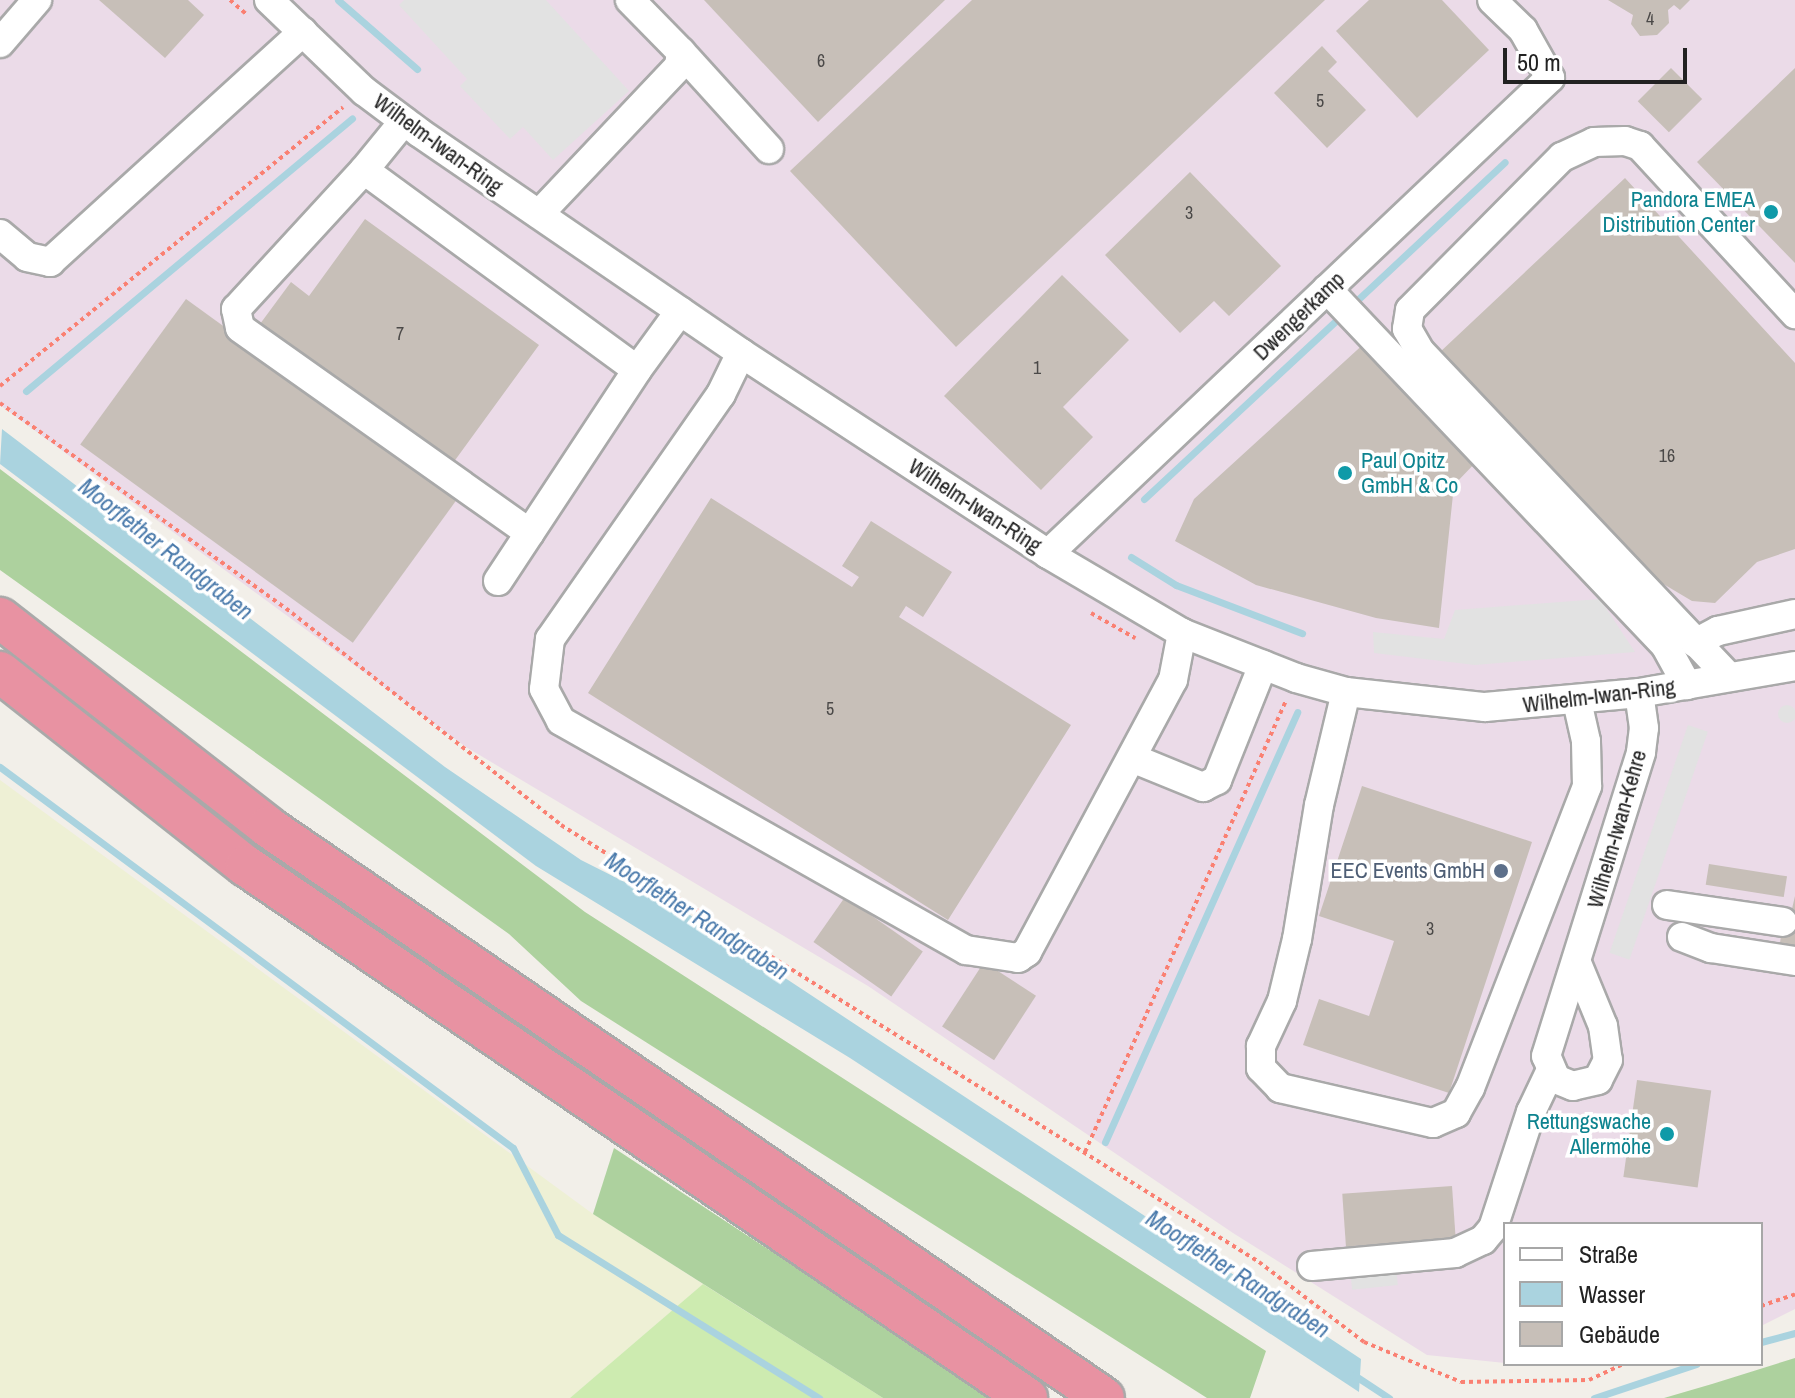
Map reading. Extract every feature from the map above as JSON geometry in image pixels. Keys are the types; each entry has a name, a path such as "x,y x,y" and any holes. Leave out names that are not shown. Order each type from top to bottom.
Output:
{"highway":[{"path":"0,618 268,827 1099,1393"},
{"path":"0,672 246,866 1027,1398"}],"street":[{"path":"0,43 37,0"},
{"name":"Wilhelm-Iwan-Ring","path":"269,0 364,91 404,121 741,353 1048,554 1182,633 1296,678 1346,692 1485,707 1639,693 1795,666"},
{"path":"630,0 769,149"},
{"name":"Dwengerkamp","path":"1048,554 1340,303 1550,78 1523,30 1492,0"},
{"path":"0,234 27,257 50,262 303,32"},
{"path":"539,214 679,66 681,52"},
{"path":"404,121 364,170 236,309 240,328 530,533"},
{"path":"1729,677 1421,353 1407,329 1410,310 1562,157 1594,142 1625,141 1640,146 1795,314"},
{"path":"364,170 637,370"},
{"path":"1340,303 1665,645 1687,685"},
{"path":"498,581 637,370 680,311"},
{"path":"741,353 721,394 550,639 544,689 561,721 966,950 1018,958 1027,952 1173,680 1182,633"},
{"path":"1695,643 1718,631 1795,614"},
{"path":"1132,758 1203,787 1217,780 1263,665"},
{"path":"1346,692 1341,730 1319,805 1297,939 1282,1001 1261,1046 1261,1068 1280,1088 1433,1123 1456,1113 1470,1088 1587,786 1586,741 1577,701"},
{"name":"Wilhelm-Iwan-Kehre","path":"1550,1072 1546,1056 1641,752 1644,728 1639,693"},
{"path":"1667,905 1783,922"},
{"path":"1682,937 1711,948 1795,961"},
{"path":"1312,1266 1455,1253 1483,1240 1493,1228 1531,1112 1550,1072 1563,1084 1582,1086 1598,1080 1607,1067 1603,1026 1577,963"}],"path":[{"path":"0,386 364,91"},
{"path":"0,403 292,613 561,825 1259,1262 1364,1342 1461,1382 1589,1380 1619,1366"},
{"path":"1085,1152 1296,678"},
{"path":"1763,1305 1795,1294"}],"shaded area":[{"path":"0,0 1795,0 1795,1309 1763,1325 1763,1222 1503,1222 1503,1363 1427,1355 1233,1233 868,986 466,747 0,405"},
{"path":"404,0 546,0 629,91 553,160 523,127 510,139 460,86 467,79 399,5"},
{"path":"1600,599 1635,652 1475,665 1374,653 1373,632 1444,639 1455,610"},
{"path":"1783,705 1791,705 1796,714 1794,721 1783,723 1778,718 1778,710"},
{"path":"1688,725 1708,732 1629,960 1610,953"},
{"path":"1396,1267 1398,1285 1352,1290 1350,1272"}],"green space":[{"path":"0,469 585,912 1266,1351 1250,1398 1207,1398 581,1001 509,934 0,570"},
{"path":"0,780 593,1214 703,1284 570,1398 0,1398"},
{"path":"614,1148 995,1398 883,1398 593,1214"},
{"path":"703,1284 883,1398 570,1398"},
{"path":"1795,1358 1795,1398 1664,1398 1712,1384"}],"water":[{"path":"2,429 445,767 581,860 690,915 1361,1359 1359,1392 850,1058 536,866 0,464"}],"building":[{"path":"99,0 188,0 204,15 165,58"},
{"path":"704,0 945,0 818,122"},
{"path":"972,0 1325,0 956,347 790,171"},
{"path":"1369,0 1442,0 1489,50 1417,118 1336,31"},
{"path":"1608,0 1690,0 1680,10 1674,5 1668,10 1669,23 1657,35 1640,36 1631,24 1633,15"},
{"path":"1322,46 1337,62 1328,71 1366,110 1327,148 1274,93"},
{"path":"1671,68 1702,99 1669,132 1638,101"},
{"name":"Pandora EMEA Distribution Center","path":"1795,68 1795,263 1697,162"},
{"path":"1190,172 1281,266 1229,316 1214,301 1180,333 1105,255"},
{"path":"1625,178 1795,363 1795,549 1757,562 1715,603 1692,601 1660,582 1439,353"},
{"path":"365,219 539,345 453,463 260,324 291,282 309,296"},
{"path":"1062,275 1129,340 1063,407 1093,437 1041,490 944,396"},
{"path":"186,299 459,497 353,643 80,445"},
{"name":"Paul Opitz GmbH & Co","path":"1368,340 1478,460 1454,485 1439,628 1376,618 1256,585 1175,541 1194,499"},
{"path":"711,498 852,587 859,577 842,566 871,521 952,572 923,617 906,606 899,617 1071,725 948,920 588,693"},
{"path":"1362,786 1532,842 1449,1093 1303,1045 1319,999 1369,1016 1394,941 1319,916"},
{"path":"1709,864 1787,876 1784,897 1706,885"},
{"path":"1795,896 1795,949 1780,943 1784,913 1791,913"},
{"path":"845,897 923,951 891,997 813,942"},
{"path":"984,962 1036,996 994,1060 942,1027"},
{"name":"Rettungswache Allermöhe","path":"1637,1080 1711,1090 1698,1187 1623,1177"},
{"path":"1452,1186 1456,1239 1346,1247 1342,1194"}],"waterway":[{"path":"338,0 417,69"},
{"path":"26,391 352,118"},
{"path":"1352,305 1505,162"},
{"path":"1144,499 1343,314"},
{"path":"1131,557 1176,585 1302,633"},
{"path":"1105,1142 1297,712"},
{"path":"0,767 513,1148 558,1235 819,1398"},
{"name":"Moorflether Randgraben","path":"1763,1341 1795,1333"},
{"name":"Moorflether Randgraben","path":"1594,1398 1690,1366"},
{"name":"Moorflether Randgraben","path":"1354,1375 1389,1398"}],"place":[{"name":"Pandora EMEA Distribution Center","path":"1771,212"},
{"name":"Paul Opitz GmbH & Co","path":"1345,473"},
{"name":"EEC Events GmbH","path":"1501,871"},
{"name":"Rettungswache Allermöhe","path":"1667,1134"}]}
